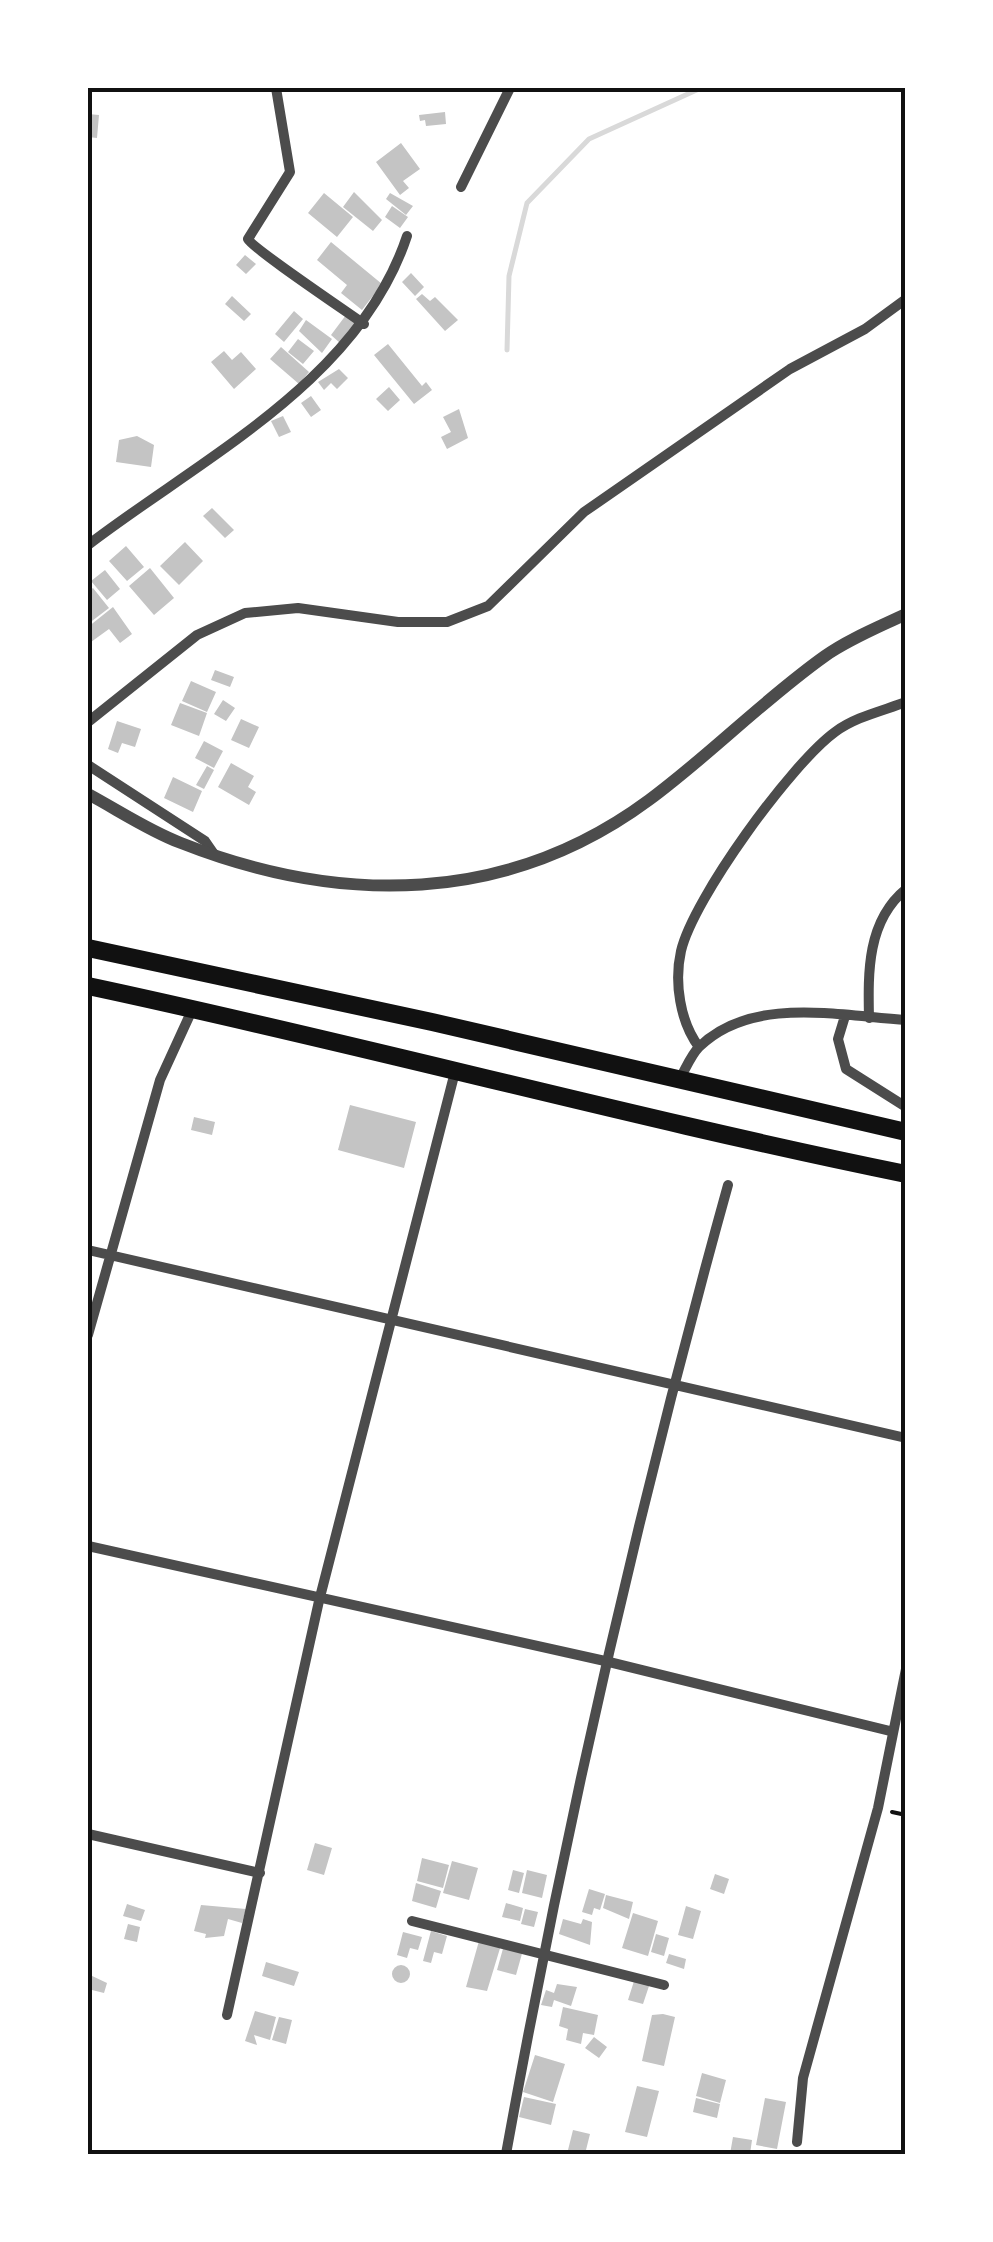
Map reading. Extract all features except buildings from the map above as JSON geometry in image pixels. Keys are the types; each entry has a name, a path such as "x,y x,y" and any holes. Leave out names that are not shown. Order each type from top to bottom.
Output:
{"highway":[{"path":"90,947 906,1132"},
{"path":"88,986 456,1068 747,1142 906,1174"}],"street":[{"path":"276,88 290,172 248,239 261,256 287,266 364,324"},
{"path":"461,188 510,88"},
{"path":"88,545 253,426 312,378 364,324 390,283 407,236"},
{"path":"88,722 197,635 245,613 298,608 398,622 447,622 488,606 584,512 790,369 876,322 906,298"},
{"path":"88,794 179,842 254,868 346,886 406,888 455,883 564,850 650,800 829,653 906,614"},
{"path":"699,1047 684,1018 679,986 680,955 699,910 796,767 836,731 906,702"},
{"path":"88,765 204,840 214,854"},
{"path":"870,1018 868,973 881,917 906,890"},
{"path":"88,1335 160,1080 193,1008"},
{"path":"678,1082 699,1047 737,1023 765,1015 906,1020"},
{"path":"846,1016 838,1039 846,1069 906,1107"},
{"path":"227,2015 320,1601 389,1317 456,1068"},
{"path":"506,2154 542,1954 605,1661 672,1386 728,1185"},
{"path":"88,1250 906,1438"},
{"path":"88,1546 320,1601 605,1661 890,1731"},
{"path":"797,2142 803,2078 878,1808 890,1731 906,1669"},
{"path":"88,1834 260,1874"},
{"path":"412,1921 664,1985"}],"waterway":[{"path":"507,350 509,276 527,203 589,139 701,88"}]}
